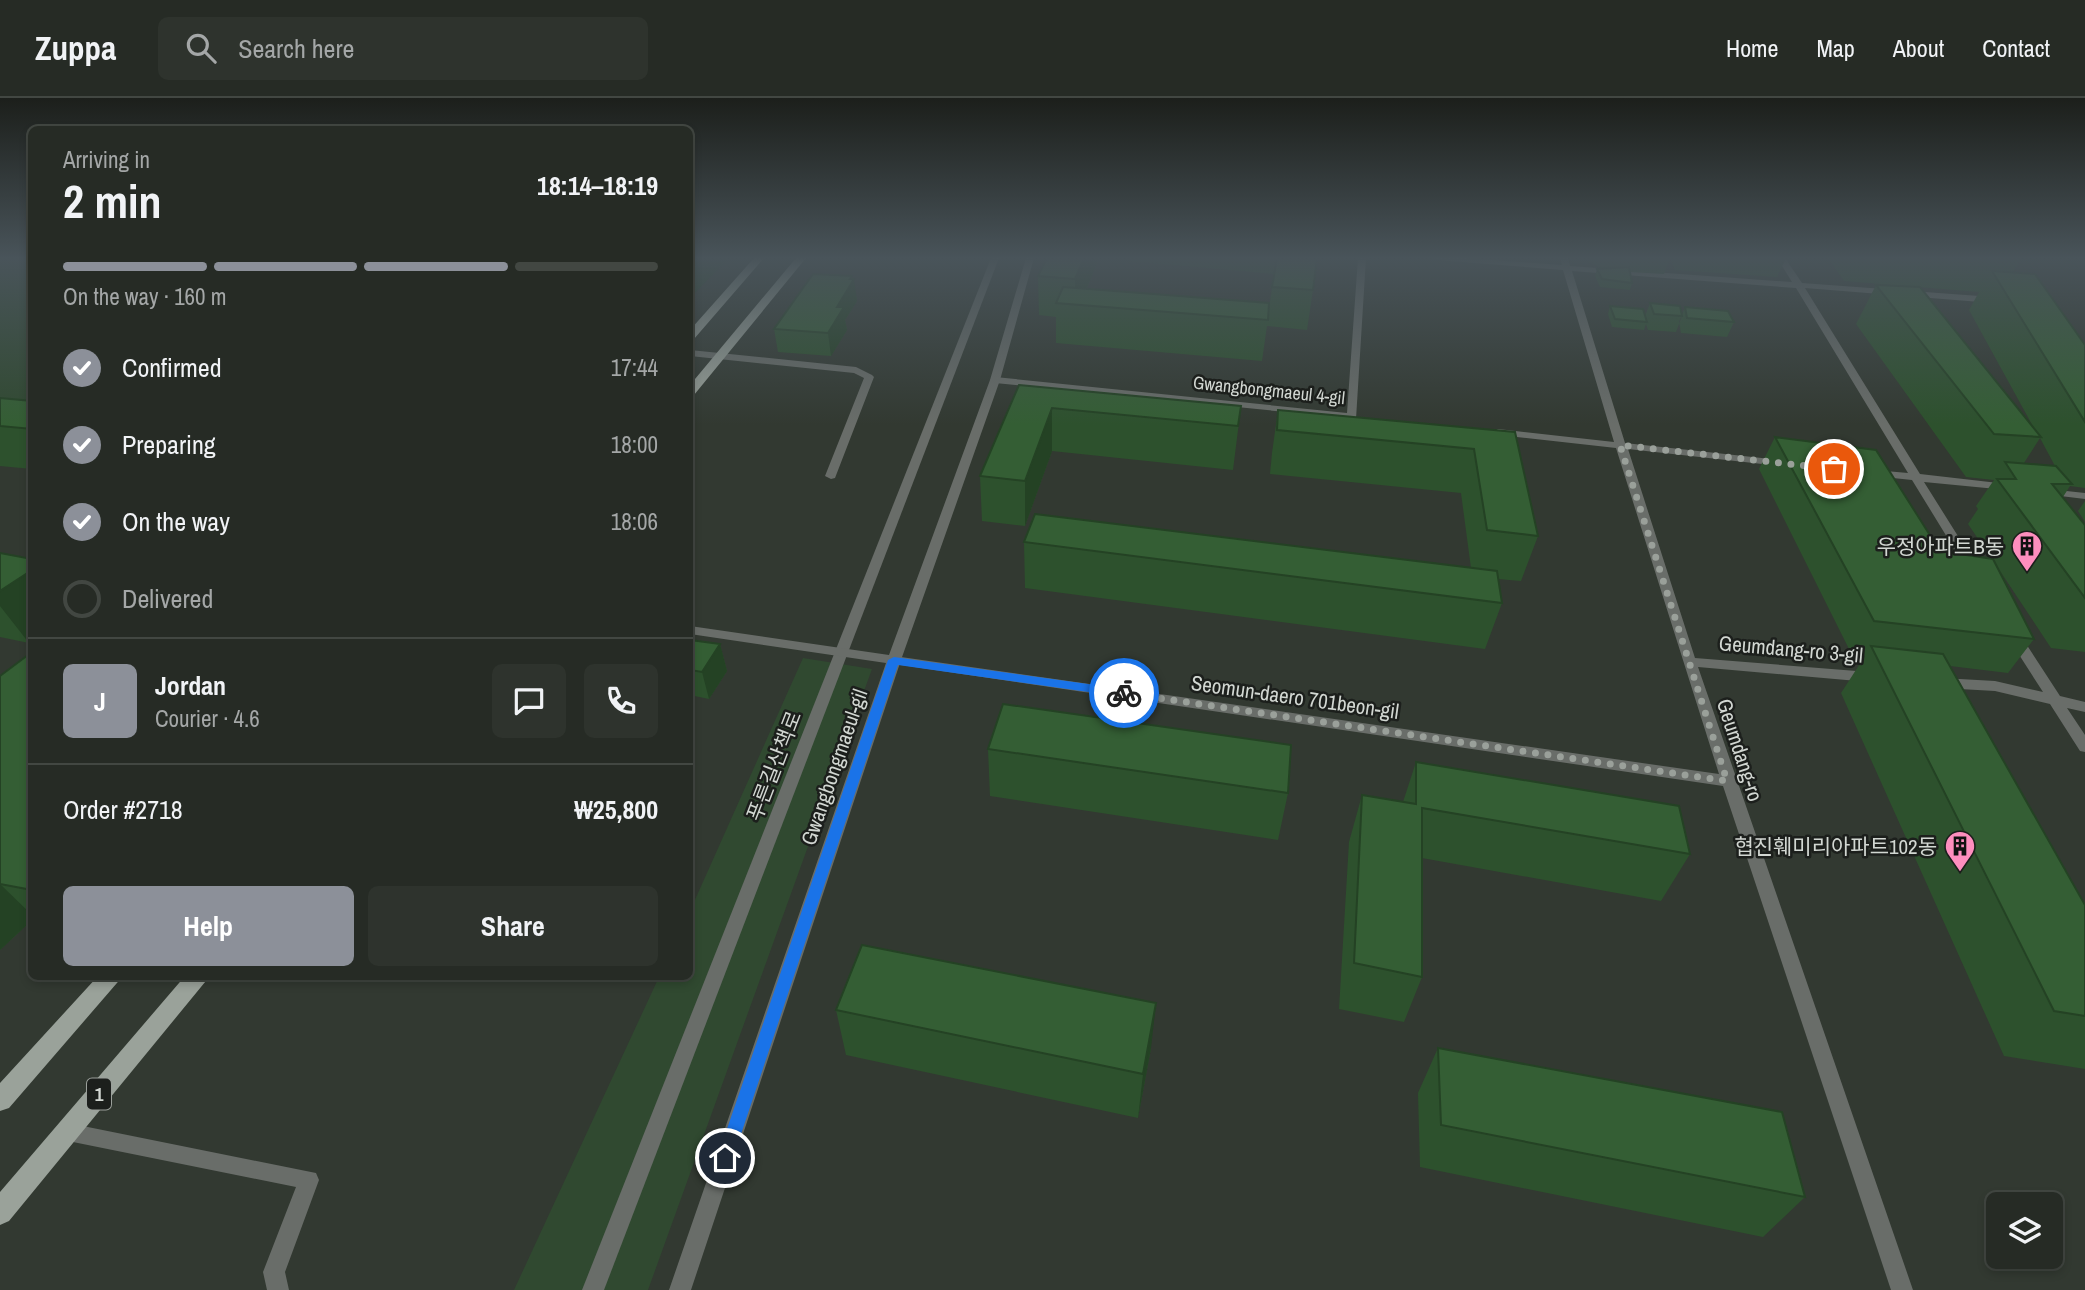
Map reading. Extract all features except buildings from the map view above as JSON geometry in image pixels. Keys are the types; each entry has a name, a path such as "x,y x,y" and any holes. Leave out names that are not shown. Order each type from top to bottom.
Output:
{"main road":[{"path":"693,334 710,314"},
{"path":"693,388 754,314"},
{"path":"0,1101 109,980"},
{"name":"1","path":"0,1212 196,980"}],"street":[{"name":"푸른길산책로","path":"593,1290 973,314"},
{"name":"Gwangbongmaeul-gil","path":"680,1290 894,660 995,380 1014,314"},
{"path":"1352,417 1359,314"},
{"name":"Geumdang-ro","path":"1580,314 1727,781 1902,1290"},
{"path":"1816,314 1914,478 1981,583"},
{"path":"693,353 856,370 869,377 831,476"},
{"name":"Gwangbongmaeul 4-gil","path":"995,380 1366,418"},
{"path":"1488,431 1794,464"},
{"path":"1861,472 2025,489"},
{"path":"2039,491 2085,496"},
{"name":"Seomun-daero 701beon-gil","path":"693,630 1727,781"},
{"path":"2011,630 2085,747"},
{"name":"Geumdang-ro 3-gil","path":"1690,662 1878,677"},
{"path":"1934,682 1995,686 2085,707"},
{"path":"68,1132 309,1180 274,1272 278,1290"}],"green space":[{"path":"0,314 28,314 28,423 0,439"},
{"path":"803,658 872,669 648,1290 514,1290 658,980 693,980 693,904"}],"way so far":[{"path":"1124,693 1727,781 1620,445 1834,469"}],"place":[{"name":"우정아파트B동","path":"2027,573"},
{"name":"협진훼미리아파트102동","path":"1960,873"}],"route":[{"path":"725,1158 894,660 1124,693"}]}
